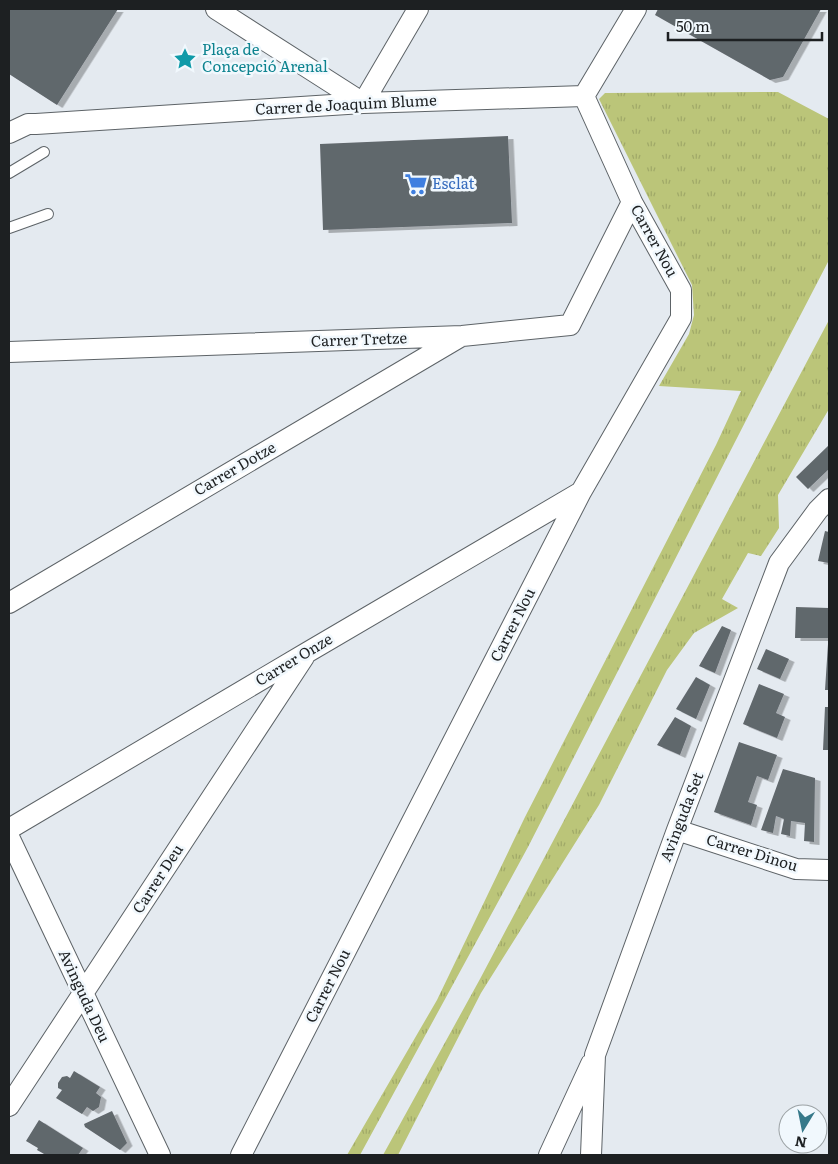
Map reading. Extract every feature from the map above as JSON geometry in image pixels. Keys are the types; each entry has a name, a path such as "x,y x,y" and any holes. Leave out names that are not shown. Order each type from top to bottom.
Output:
{"street":[{"path":"216,9 363,103 418,9"},
{"path":"584,96 633,10"},
{"name":"Carrer de Joaquim Blume","path":"9,133 28,124 363,103 584,96"},
{"name":"Carrer Nou","path":"241,1155 581,492 682,318 681,290 632,202 584,96"},
{"name":"Carrer Tretze","path":"9,352 462,336 570,325 632,202"},
{"name":"Carrer Dotze","path":"9,603 462,336"},
{"name":"Carrer Onze","path":"9,829 581,492"},
{"name":"Avinguda Set","path":"591,1155 595,1055 677,830 779,563 818,510 829,499"},
{"name":"Carrer Deu","path":"9,1106 308,652"},
{"name":"Carrer Dinou","path":"677,830 796,869 829,870"},
{"name":"Avinguda Deu","path":"9,837 160,1155"},
{"path":"549,1155 595,1055"}],"lane":[{"path":"9,173 44,152"},
{"path":"9,228 48,214"}],"green space":[{"path":"778,92 829,119 829,260 528,847 360,1155 347,1155 437,1000 525,817 716,445 741,391 659,386 689,334 694,315 692,285 599,99 605,93"},
{"path":"829,320 829,409 778,495 779,528 761,556 748,553 722,599 738,608 694,633 667,670 599,805 481,993 398,1155 383,1155 480,979"}],"building":[{"path":"9,9 118,9 57,105 9,74"},
{"path":"658,9 821,9 783,77 770,80 655,15"},
{"name":"Esclat","path":"508,136 512,223 323,230 320,144"},
{"path":"829,445 829,469 808,489 796,477"},
{"path":"825,531 829,532 829,563 818,561"},
{"path":"796,607 829,608 829,638 795,638"},
{"path":"722,626 731,630 715,673 699,666"},
{"path":"828,644 829,690 825,690"},
{"path":"766,649 789,659 780,679 757,669"},
{"path":"696,677 710,685 696,719 676,709"},
{"path":"759,684 784,694 776,713 785,717 777,738 743,724"},
{"path":"825,707 829,707 829,750 823,750"},
{"path":"675,717 691,726 680,755 657,745"},
{"path":"739,742 777,755 768,780 757,776 748,802 757,805 751,825 714,812"},
{"path":"783,769 815,778 814,842 804,841 805,823 791,821 790,836 781,834 784,819 776,816 773,833 761,830"},
{"path":"74,1071 100,1087 96,1093 101,1097 99,1107 93,1111 87,1107 82,1114 56,1098 62,1090 58,1088 58,1083 62,1077 67,1076 70,1078"},
{"path":"112,1111 127,1143 120,1150 85,1127 84,1124"},
{"path":"39,1120 83,1148 78,1155 46,1155 26,1141"}],"place":[{"name":"Plaça de Concepció Arenal","path":"185,59"},
{"name":"Esclat","path":"416,184"}]}
